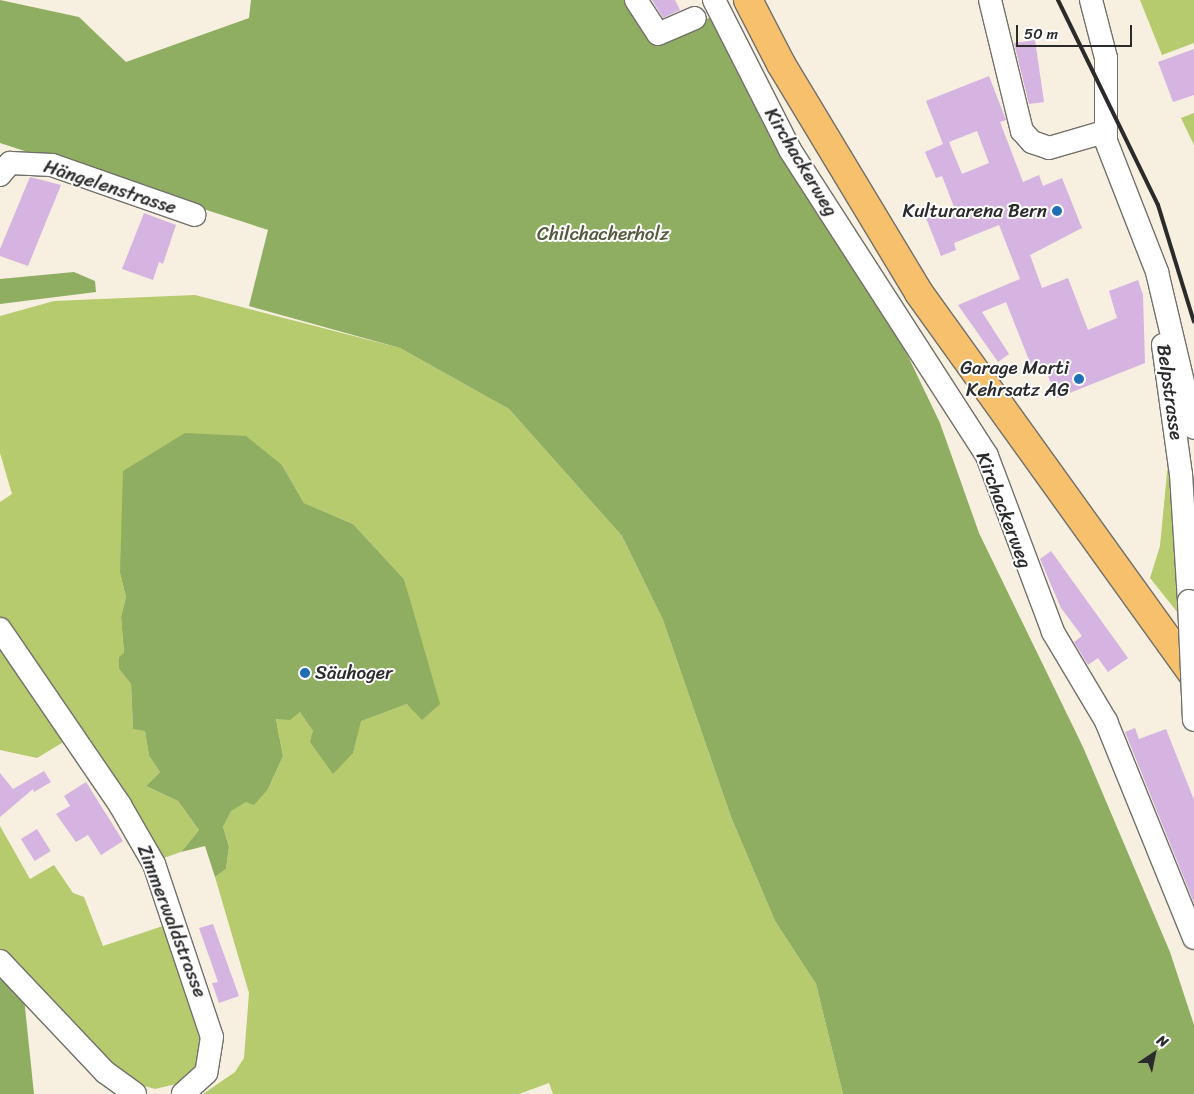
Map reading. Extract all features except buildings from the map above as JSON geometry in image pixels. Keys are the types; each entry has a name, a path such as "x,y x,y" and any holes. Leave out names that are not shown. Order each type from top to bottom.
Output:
{"main road":[{"path":"748,0 781,64 920,292 1194,675"}],"street":[{"path":"636,0 658,34 695,18"},
{"name":"Kirchackerweg","path":"714,0 790,150 987,456 1049,622 1106,720 1194,938"},
{"path":"990,0 1022,131 1032,142 1048,148 1104,132"},
{"name":"Belpstrasse","path":"1091,0 1107,67 1104,132 1158,272 1194,428"},
{"name":"Hängelenstrasse","path":"0,175 10,163 52,165 195,216"},
{"name":"Belpstrasse","path":"1158,272 1163,351 1181,474 1194,720"},
{"name":"Zimmerwaldstrasse","path":"0,629 120,805 154,864 212,1037 206,1073 183,1094"},
{"path":"0,961 104,1072 135,1094"}],"green space":[{"name":"Chilchacherholz","path":"0,0 79,17 126,62 249,18 251,0 630,0 655,41 711,17 907,354 940,423 979,533 1083,747 1170,952 1194,1025 1194,1094 843,1094 816,984 775,921 731,817 663,620 622,536 509,409 400,348 249,306 268,230 0,143"},
{"path":"1140,0 1194,0 1194,43 1162,55"},
{"path":"1194,113 1194,145 1181,118"},
{"path":"74,272 95,281 96,292 0,304 0,279"},
{"path":"195,295 400,348 509,409 622,536 663,620 731,817 775,921 816,984 843,1094 553,1094 549,1083 519,1094 203,1094 235,1072 244,1058 249,993 215,877 226,869 229,847 223,827 231,810 268,789 283,756 276,718 300,711 313,731 353,753 360,721 407,704 416,625 404,579 353,524 304,503 282,465 120,573 126,597 121,617 124,653 119,669 131,684 133,729 145,730 149,756 160,772 146,786 178,801 199,830 181,852 161,859 80,732 37,758 0,750 0,502 12,494 0,453 0,316 54,301"},
{"path":"185,433 246,436 282,465 304,503 353,524 404,579 440,704 422,720 407,704 361,721 353,753 333,774 310,742 313,731 300,712 290,720 276,719 283,756 268,789 254,805 246,802 231,811 223,827 229,847 226,869 215,877 205,846 181,852 199,830 178,801 146,786 160,772 149,756 145,731 133,729 131,684 119,669 119,657 124,653 121,617 126,597 120,573 123,471"},
{"path":"1169,452 1182,618 1150,578 1160,546"},
{"path":"0,826 30,879 54,865 73,893 84,897 103,946 169,924 203,1041 200,1061 185,1082 155,1089 130,1082 0,951"},
{"path":"0,972 24,998 34,1094 0,1094"}],"railway":[{"path":"1058,0 1158,205 1194,322"}],"place":[{"name":"Kulturarena Bern","path":"1057,211"},
{"name":"Garage Marti Kehrsatz AG","path":"1079,379"},
{"name":"Säuhoger","path":"305,673"}]}
